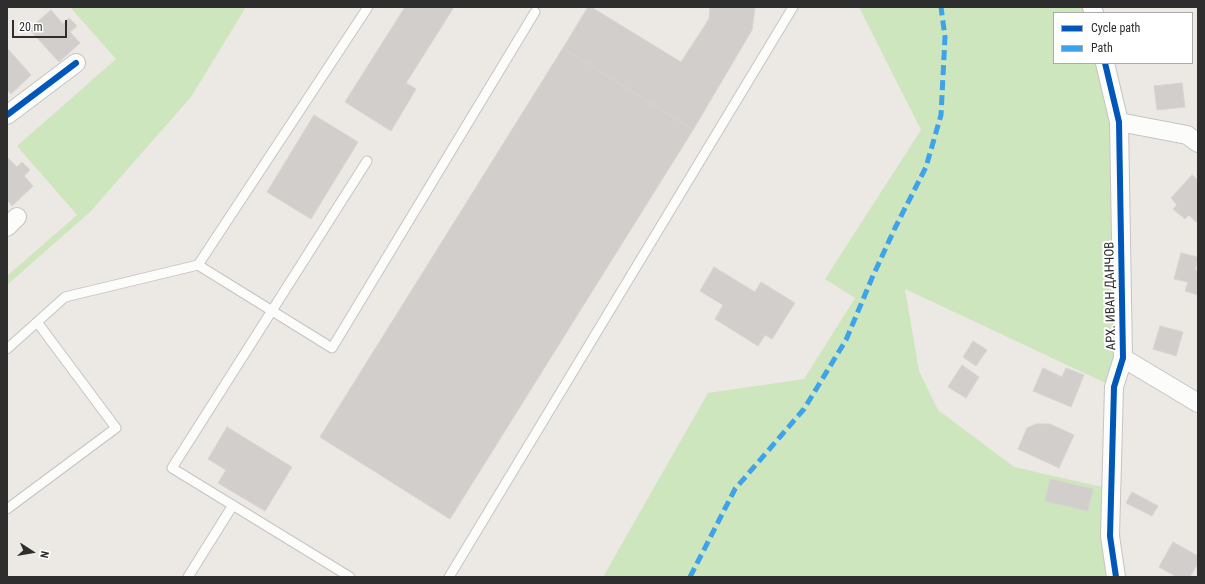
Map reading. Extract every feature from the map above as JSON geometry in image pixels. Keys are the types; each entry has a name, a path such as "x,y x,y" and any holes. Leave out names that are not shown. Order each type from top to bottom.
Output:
{"street":[{"path":"7,115 76,63"},
{"name":"АРХ. ИВАН ДАНЧОВ","path":"1105,64 1119,122 1123,358 1114,387 1110,536 1116,577"},
{"path":"1119,122 1187,135 1198,143"},
{"path":"1123,358 1198,403"}],"lane":[{"path":"7,349 65,297 198,265 368,7"},
{"path":"449,577 793,7"},
{"path":"198,265 332,348 535,12"},
{"path":"350,577 172,468 367,161"},
{"path":"7,508 116,428 38,322"},
{"path":"188,577 232,505"}],"green space":[{"path":"70,7 246,7 191,97 90,212 7,285 7,276 77,215 17,146 116,59"},
{"path":"859,7 1092,7 1094,12 1053,12 1053,64 1105,64 1119,122 1114,387 905,289 919,371 938,410 1014,467 1111,489 1116,577 603,577 708,393 804,379 855,298 825,279 921,130"}],"building":[{"path":"405,7 454,7 406,83 416,89 391,131 345,102"},
{"path":"588,7 591,7 681,62 709,19 710,7 755,7 752,30 693,130 563,48"},
{"path":"51,10 63,24 69,18 77,26 70,32 80,43 59,62 29,29"},
{"path":"7,48 31,75 11,94 7,90"},
{"path":"563,48 693,130 450,519 320,437"},
{"path":"1182,83 1185,107 1157,110 1154,86"},
{"path":"314,115 358,142 311,219 267,192"},
{"path":"7,157 17,167 22,162 30,170 24,176 33,186 12,206 7,200"},
{"path":"1192,175 1198,180 1198,220 1196,222 1189,215 1185,219 1173,209 1177,205 1171,198"},
{"path":"1181,253 1198,257 1195,270 1198,271 1198,295 1185,291 1188,282 1174,279"},
{"path":"714,267 755,292 761,282 795,303 772,339 765,335 758,346 715,319 723,305 700,291"},
{"path":"1160,326 1183,332 1176,356 1153,349"},
{"path":"973,341 987,350 976,366 963,357"},
{"path":"962,365 979,377 966,398 948,387"},
{"path":"1043,368 1062,377 1066,368 1084,375 1071,407 1033,391"},
{"path":"1036,424 1050,424 1074,435 1059,468 1018,449 1027,428"},
{"path":"227,427 292,467 265,511 218,483 226,470 208,459"},
{"path":"1050,479 1093,489 1088,511 1045,501"},
{"path":"1132,492 1158,506 1152,516 1126,503"},
{"path":"1173,542 1198,556 1198,563 1190,577 1177,577 1159,567"}],"marked path":[{"path":"690,577 735,489 804,409 846,340 895,228 926,167 941,115 945,37 941,7"}],"cycle path":[{"path":"7,115 76,63"},
{"path":"1105,64 1119,122 1123,358 1114,387 1110,536 1116,577"}]}
